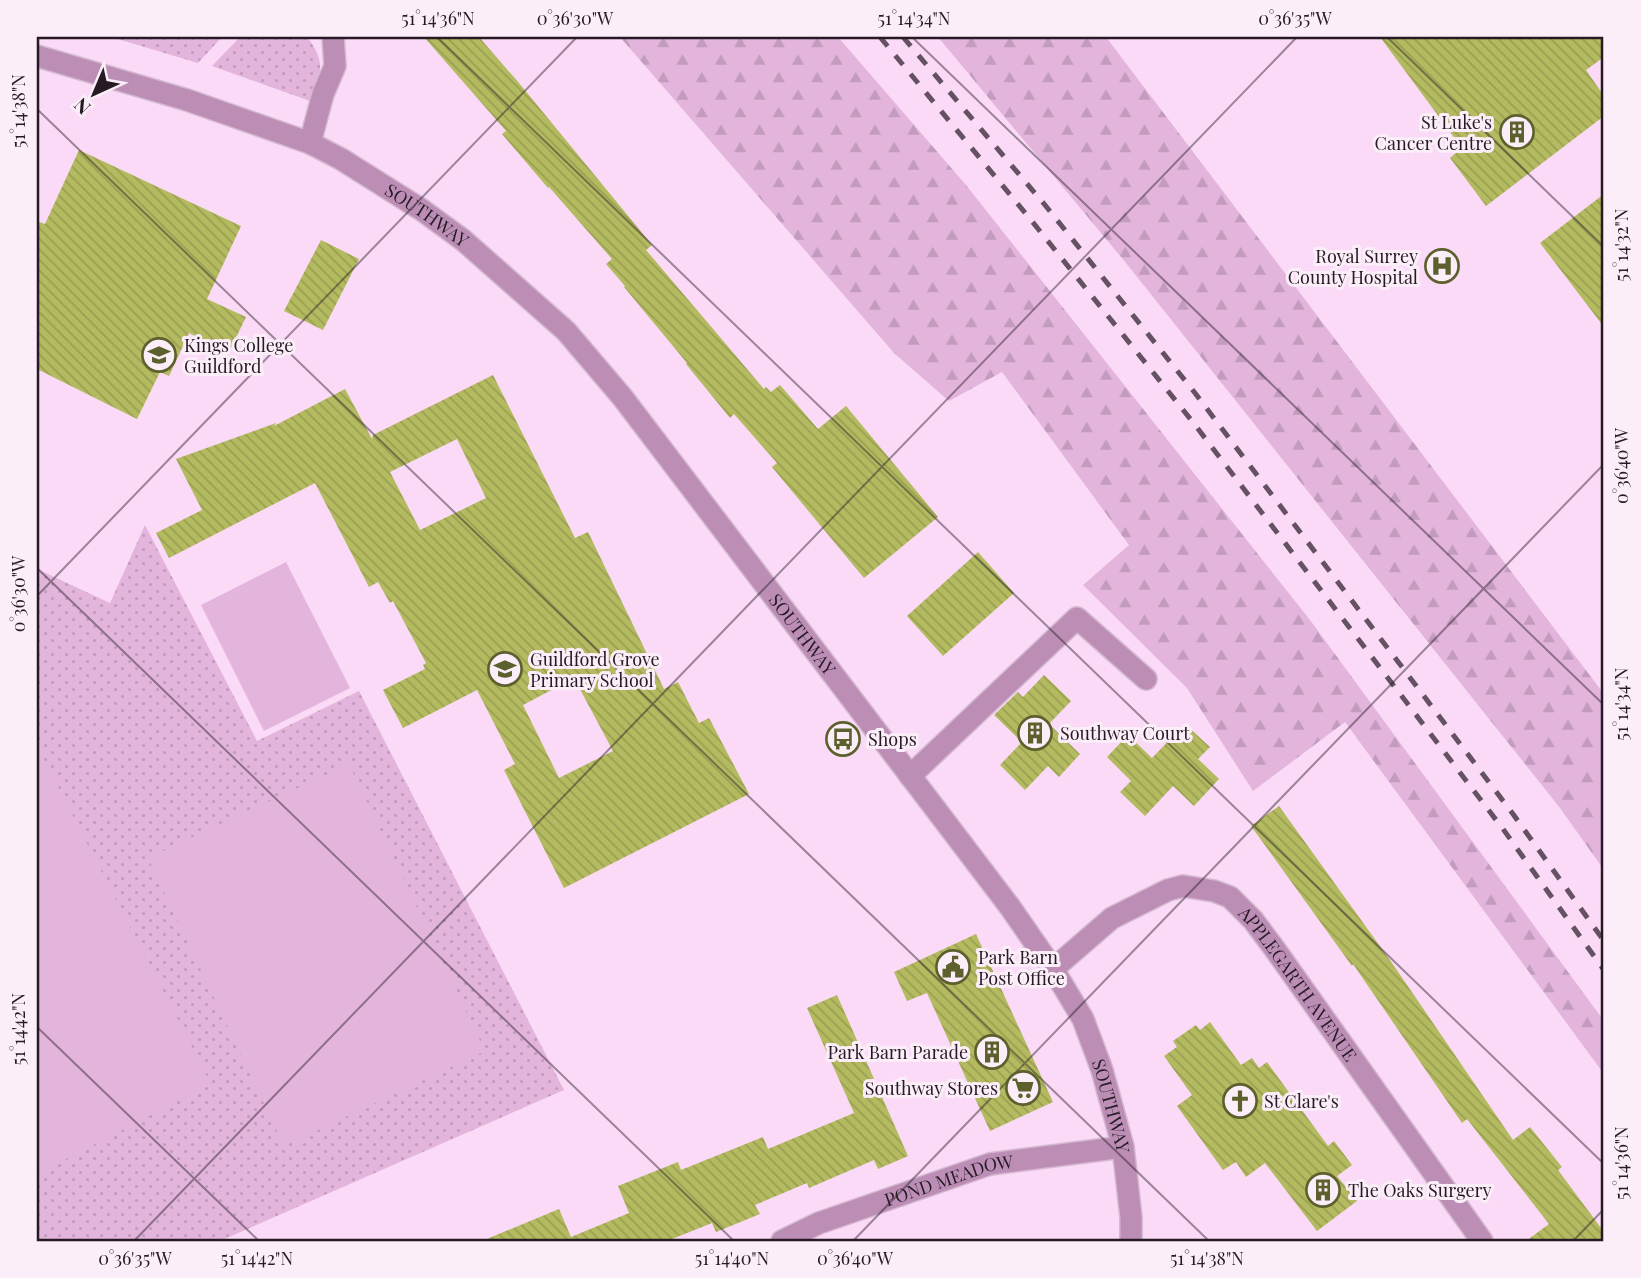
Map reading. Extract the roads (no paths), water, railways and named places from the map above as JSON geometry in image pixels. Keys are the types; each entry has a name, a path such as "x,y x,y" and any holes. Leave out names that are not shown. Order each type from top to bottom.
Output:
{"street":[{"path":"310,143 323,94 335,66 333,37"},
{"name":"SOUTHWAY","path":"37,56 170,95 310,143 341,159 411,202 463,240 566,331 623,398 1010,907 1053,970 1083,1019 1102,1070 1122,1147 1132,1241"},
{"path":"910,776 1077,618 1146,679"},
{"name":"APPLEGARTH AVENUE","path":"1053,970 1112,918 1168,890 1183,886 1214,891 1230,897 1267,939 1482,1241"},
{"name":"POND MEADOW","path":"782,1241 819,1223 990,1164 1122,1147"}],"railway":[{"path":"880,37 1192,421 1503,829 1604,970"},
{"path":"903,37 1045,205 1195,393 1513,814 1604,941"}],"place":[{"name":"St Luke's Cancer Centre","path":"1517,132"},
{"name":"Royal Surrey County Hospital","path":"1442,266"},
{"name":"Kings College Guildford","path":"159,355"},
{"name":"Guildford Grove Primary School","path":"505,669"},
{"name":"Southway Court","path":"1035,733"},
{"name":"Shops","path":"843,739"},
{"name":"Park Barn Post Office","path":"953,967"},
{"name":"Park Barn Parade","path":"992,1052"},
{"name":"Southway Stores","path":"1023,1088"},
{"name":"St Clare's","path":"1240,1101"},
{"name":"The Oaks Surgery","path":"1323,1190"}]}
